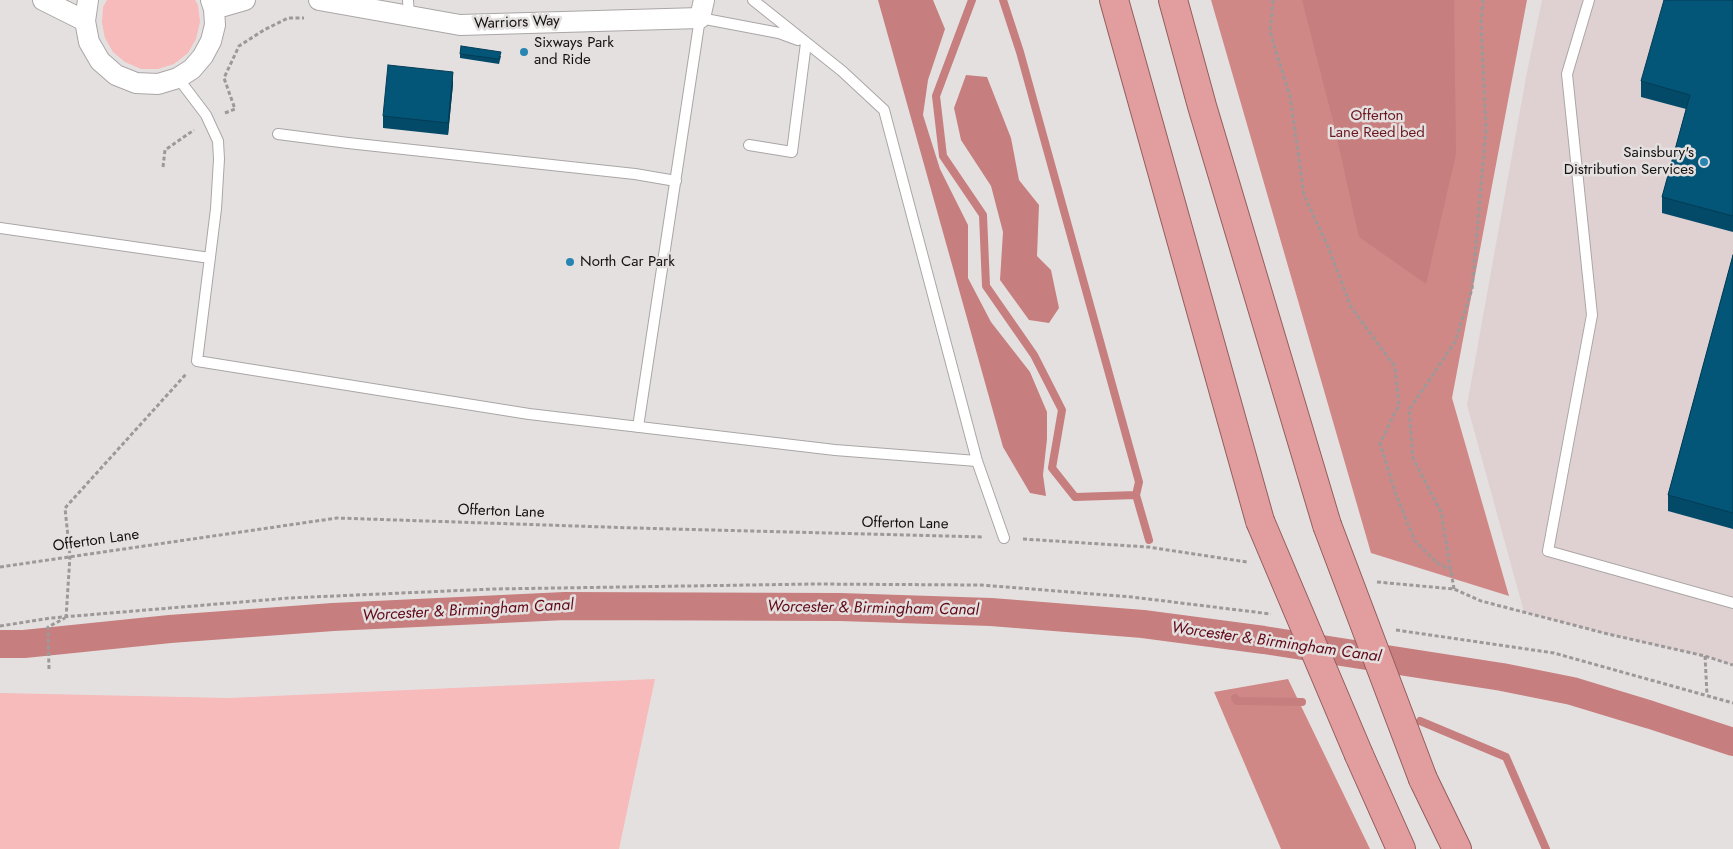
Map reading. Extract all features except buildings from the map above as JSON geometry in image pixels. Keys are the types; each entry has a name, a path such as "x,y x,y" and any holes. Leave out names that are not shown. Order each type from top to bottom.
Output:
{"highway":[{"path":"1114,0 1260,521 1401,849"},
{"path":"1173,0 1205,116 1327,525 1423,779 1457,849"}],"street":[{"path":"43,0 85,21"},
{"path":"88,0 85,21 89,42 100,61 116,75 136,83 158,84 178,78 192,69 204,56 211,41 214,25 213,4 245,0"},
{"name":"Warriors Way","path":"319,0 409,8 460,25 702,9"}],"lane":[{"path":"754,0 842,71 884,110 977,461 1004,538"},
{"path":"1589,0 1567,74 1592,315 1548,551 1733,603"},
{"path":"638,427 702,9 806,43"},
{"path":"749,145 792,152 806,43"},
{"path":"178,78 208,121 218,141 219,159 216,209 197,361 529,414 835,450 977,461"},
{"path":"278,134 676,180"},
{"path":"0,228 210,258"}],"path":[{"path":"1273,0 1270,32 1290,96 1304,195 1329,249 1351,307 1394,367 1399,405 1380,444 1395,492 1415,541 1436,562 1451,570"},
{"path":"1454,589 1441,512 1413,458 1409,410 1455,342 1472,288 1486,129 1481,23 1483,0"},
{"path":"163,167 165,150 208,121 235,109 224,78 239,46 288,18 305,18"},
{"path":"66,618 70,556 65,508 197,361"},
{"name":"Offerton Lane","path":"0,567 337,518 1004,538"},
{"path":"0,626 51,618 289,598 493,589 815,584 981,585 1132,597 1277,615"},
{"path":"49,669 48,627 66,618"},
{"path":"1394,630 1554,653 1733,702"},
{"path":"1707,696 1705,656 1733,665"}],"shaded area":[{"path":"107,0 195,0 198,5 200,22 196,39 188,53 174,64 158,69 141,69 125,62 113,52 105,38 102,23 103,7"},
{"path":"878,0 933,0 945,29 928,80 923,115 940,169 968,225 968,278 991,322 1030,372 1047,412 1047,439 1043,475 1046,496 1030,493 1003,447"},
{"path":"1302,0 1454,0 1456,154 1426,284 1359,237 1333,121"},
{"path":"1542,0 1733,0 1733,665 1705,656 1608,634 1524,612 1467,405 1526,77"},
{"path":"966,75 987,77 1011,138 1019,180 1039,205 1037,256 1051,270 1059,308 1049,323 1029,320 1000,280 1003,232 991,186 961,140 954,108"},
{"path":"655,679 619,849 0,849 0,693 229,698"}],"green space":[{"name":"Offerton Lane Reed bed","path":"1211,0 1527,0 1452,398 1509,596 1371,553"},
{"path":"1288,679 1370,849 1281,849 1214,692"}],"waterway":[{"path":"972,0 936,96 943,156 983,215 986,286 1034,355 1062,410 1052,468 1075,497 1136,495 1149,540"},
{"path":"1003,0 1020,52 1139,482 1136,495"},
{"name":"Worcester & Birmingham Canal","path":"0,644 24,644 170,629 333,617 565,606 840,607 991,612 1143,624 1264,640 1502,677 1572,691 1733,742"},
{"path":"1235,698 1237,701 1302,702"},
{"path":"1420,721 1506,757 1546,849"}],"place":[{"name":"Sixways Park and Ride","path":"524,52"},
{"name":"Sainsbury's Distribution Services","path":"1704,162"},
{"name":"North Car Park","path":"570,262"}]}
